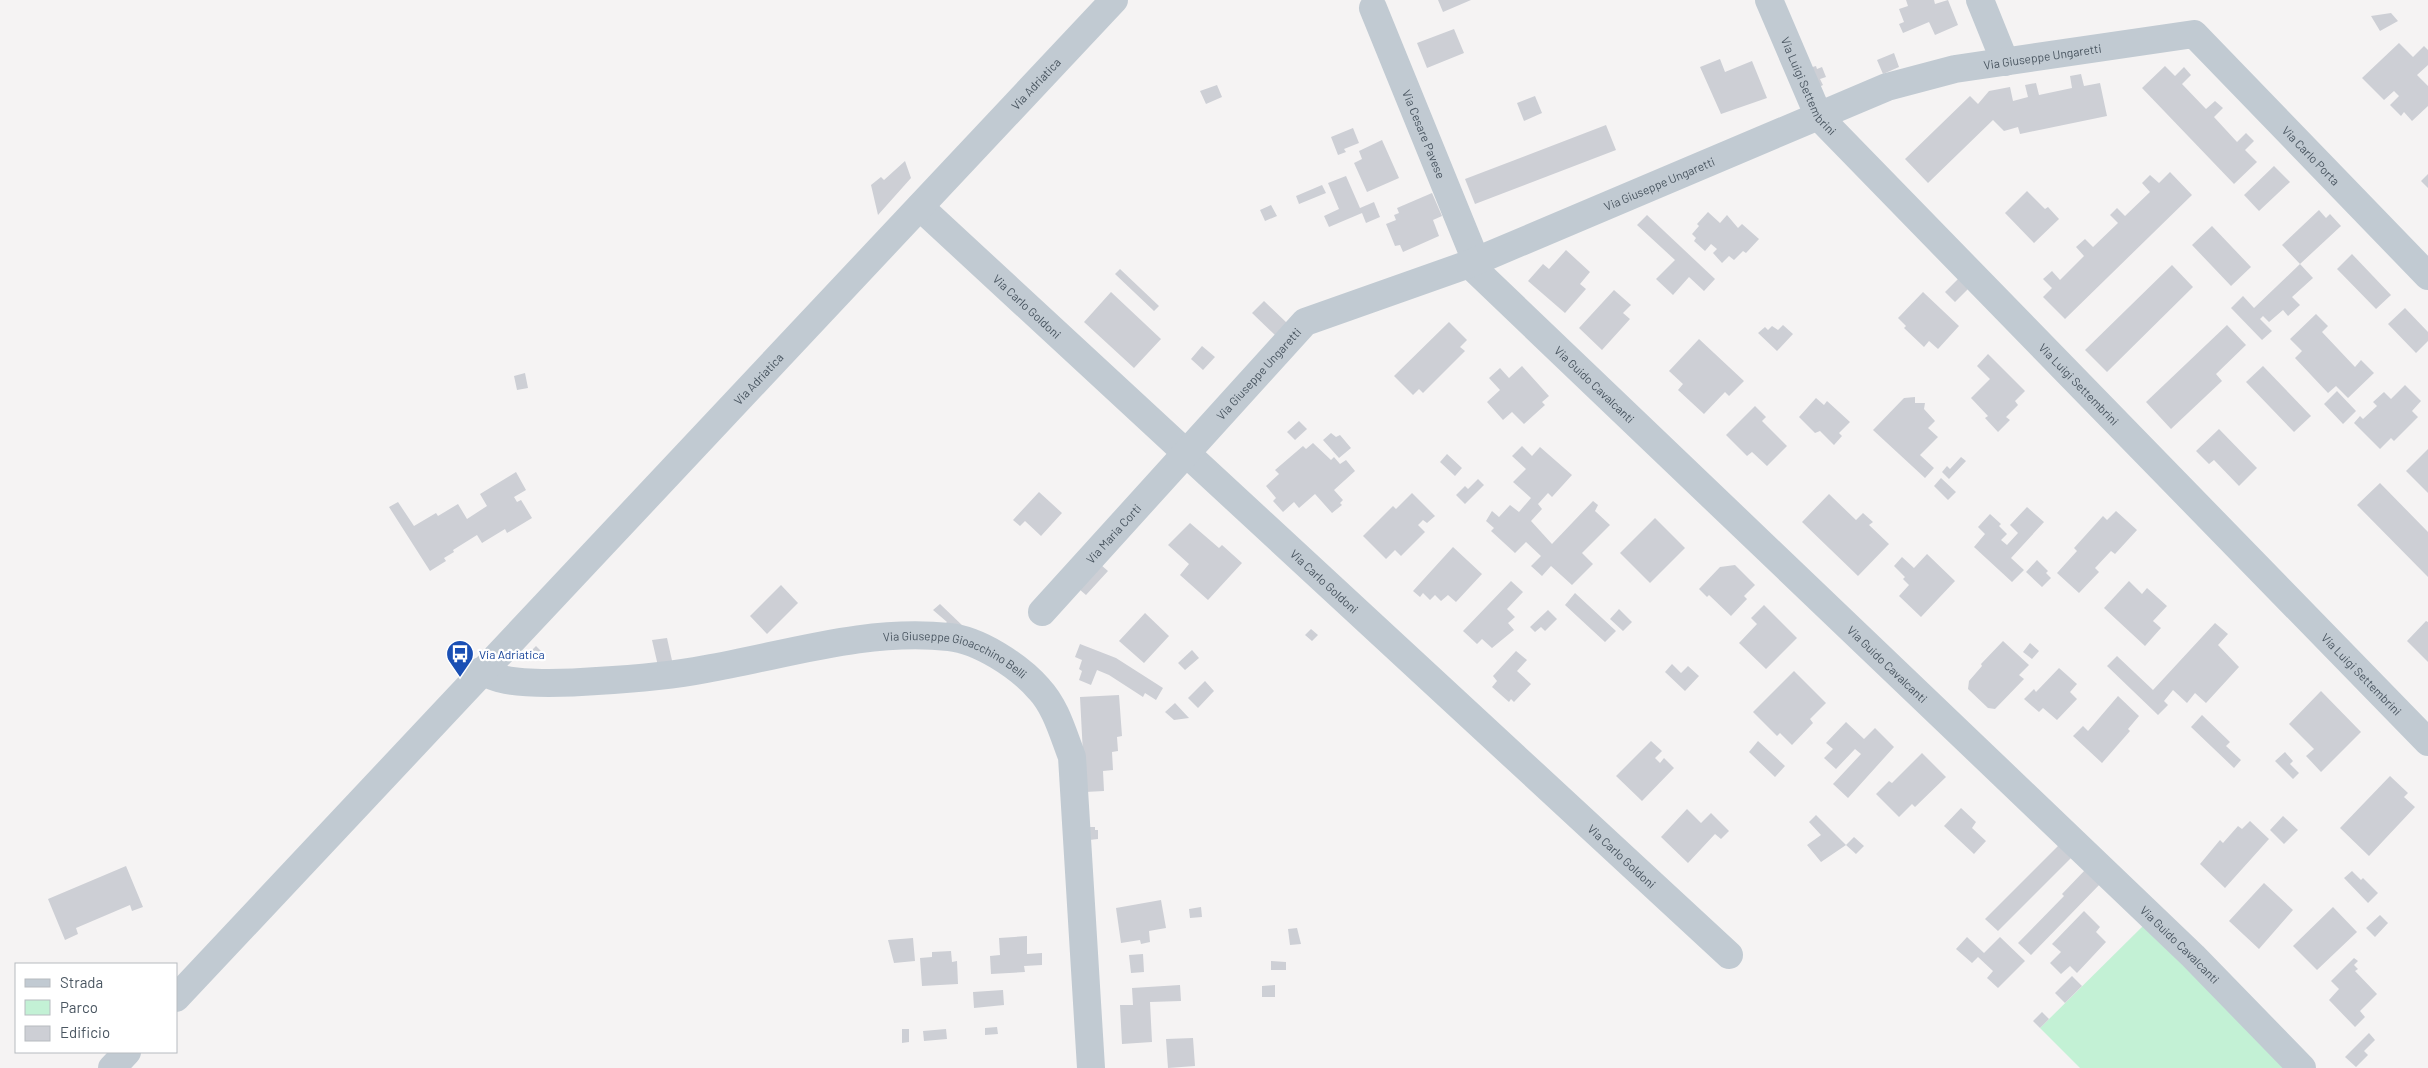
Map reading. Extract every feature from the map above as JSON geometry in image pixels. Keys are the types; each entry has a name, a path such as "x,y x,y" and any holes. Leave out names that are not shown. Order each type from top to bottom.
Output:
{"street":[{"path":"1067,50 1083,15 1086,0"},
{"name":"Via Adriatica","path":"178,996 1114,0"},
{"name":"Via Luigi Settembrini","path":"1769,0 1818,117 2428,742"},
{"path":"1980,0 2005,62"},
{"name":"Via Cesare Pavese","path":"1373,8 1472,262"},
{"name":"Via Giuseppe Ungaretti","path":"1185,454 1305,322 1472,262 1887,87 1955,69 2194,34"},
{"name":"Via Carlo Porta","path":"2194,34 2428,276"},
{"name":"Via Carlo Goldoni","path":"920,207 1185,454 1729,954"},
{"name":"Via Guido Cavalcanti","path":"1472,262 2193,956 2302,1068"},
{"name":"Via Maria Corti","path":"1042,612 1185,454"},
{"name":"Via Giuseppe Gioacchino Belli","path":"481,672 503,680 528,681 578,682 656,677 707,669 817,646 916,636 950,637 980,646 1010,664 1039,689 1058,720 1072,757 1091,1068"},
{"path":"112,1068 126,1053"}],"green space":[{"path":"2144,925 2285,1068 2080,1068 2040,1028"}],"building":[{"path":"1438,0 1471,0 1443,12"},
{"path":"1906,0 1934,0 1935,4 1948,0 1958,25 1935,35 1929,22 1903,33 1899,24 1904,22 1899,9 1908,6"},
{"path":"2391,13 2398,21 2380,31 2371,16"},
{"path":"1454,29 1464,53 1427,68 1417,43"},
{"path":"2399,43 2413,57 2424,46 2428,50 2428,65 2417,75 2428,86 2428,106 2412,121 2404,112 2401,116 2390,105 2399,96 2394,91 2384,100 2362,78"},
{"path":"1894,53 1899,67 1883,74 1877,60"},
{"path":"1720,59 1725,72 1752,61 1767,98 1721,114 1700,67"},
{"path":"1816,66 1817,69 1822,67 1826,77 1820,79 1823,85 1817,88 1809,68"},
{"path":"2165,66 2175,76 2184,67 2191,75 2182,84 2206,109 2215,101 2223,108 2214,117 2237,142 2246,133 2254,141 2245,150 2257,162 2234,184 2142,88"},
{"path":"2081,74 2084,86 2100,83 2107,116 2020,134 2018,127 2004,131 1993,120 1928,183 1905,159 1970,96 1978,104 1989,91 2010,87 2013,101 2028,97 2025,85 2036,83 2039,95 2072,88 2070,76"},
{"path":"1217,85 1222,97 1206,104 1200,91"},
{"path":"1535,96 1542,113 1524,121 1517,103"},
{"path":"1606,125 1616,150 1475,204 1465,179"},
{"path":"1353,128 1359,143 1344,149 1346,152 1338,155 1331,137"},
{"path":"1382,140 1399,178 1367,192 1354,163 1362,159 1359,151"},
{"path":"905,161 911,178 878,215 871,185 881,177 884,180"},
{"path":"2274,166 2290,182 2259,211 2244,195"},
{"path":"2170,172 2192,195 2065,319 2043,297 2052,288 2043,279 2052,271 2060,280 2084,256 2076,247 2085,239 2093,247 2118,223 2110,215 2117,208 2125,216 2150,192 2142,183 2150,175 2159,183"},
{"path":"2428,174 2428,188 2421,181"},
{"path":"1346,176 1360,208 1374,202 1380,217 1366,223 1362,213 1329,227 1324,216 1339,209 1328,183"},
{"path":"1322,185 1326,193 1299,204 1296,196"},
{"path":"2027,191 2045,209 2048,207 2059,219 2034,243 2005,213"},
{"path":"1432,193 1442,216 1433,220 1439,236 1403,252 1400,245 1395,246 1386,224 1396,220 1394,215 1399,213 1397,208"},
{"path":"1271,205 1277,216 1265,221 1260,210"},
{"path":"2319,210 2326,218 2330,214 2341,226 2300,264 2282,245"},
{"path":"1708,212 1720,223 1727,215 1738,228 1742,224 1759,239 1746,253 1743,251 1734,260 1729,256 1722,263 1713,253 1717,249 1711,244 1705,251 1694,241 1696,238 1692,234 1699,226 1697,224"},
{"path":"1647,215 1715,279 1704,291 1689,277 1673,295 1656,279 1675,260 1637,225"},
{"path":"2212,226 2251,267 2231,286 2192,245"},
{"path":"1566,250 1590,272 1580,284 1586,289 1565,313 1528,281 1543,264 1549,269"},
{"path":"2352,254 2391,295 2376,309 2337,269"},
{"path":"2300,264 2313,278 2292,297 2300,305 2288,316 2283,310 2269,322 2263,316 2260,319 2272,331 2262,340 2231,308 2243,296 2254,308"},
{"path":"2172,265 2193,287 2107,372 2085,350"},
{"path":"1120,269 1159,306 1154,311 1115,274"},
{"path":"1958,279 1968,289 1955,302 1945,292"},
{"path":"1614,290 1631,305 1623,313 1630,319 1602,350 1579,328"},
{"path":"1111,292 1161,339 1134,368 1084,322"},
{"path":"1923,292 1959,326 1938,349 1929,341 1924,347 1904,328 1906,326 1898,318"},
{"path":"1264,301 1287,323 1275,335 1252,313"},
{"path":"2405,308 2428,332 2428,341 2416,353 2388,324"},
{"path":"2316,314 2328,326 2322,332 2355,367 2361,360 2374,373 2348,398 2336,386 2328,393 2295,358 2302,351 2290,339"},
{"path":"1449,322 1467,340 1460,347 1465,351 1423,393 1419,389 1413,395 1394,376"},
{"path":"1783,325 1793,334 1777,351 1758,333 1765,327 1768,330 1772,326 1778,330"},
{"path":"2227,325 2246,345 2216,374 2222,381 2171,429 2146,402"},
{"path":"1699,339 1744,381 1729,396 1725,392 1704,414 1678,390 1683,384 1669,371"},
{"path":"1202,346 1215,357 1203,370 1191,359"},
{"path":"1988,354 2025,391 2015,401 2018,405 2006,417 2010,420 1998,432 1985,418 1988,416 1971,398 1990,379 1977,366"},
{"path":"1522,366 1549,396 1542,402 1545,405 1524,424 1512,412 1503,420 1487,402 1500,390 1489,378 1500,368 1509,378"},
{"path":"2263,366 2311,416 2294,432 2246,382"},
{"path":"525,373 528,388 517,390 514,376"},
{"path":"2405,385 2421,401 2412,411 2418,417 2394,441 2391,438 2380,449 2354,423 2360,416 2363,419 2377,406 2373,402 2384,392 2391,399"},
{"path":"2337,391 2356,411 2343,424 2324,404"},
{"path":"1915,397 1915,403 1925,403 1924,409 1935,421 1928,428 1938,437 1920,455 1934,468 1925,478 1873,430 1904,398"},
{"path":"1816,398 1824,405 1827,401 1850,422 1839,433 1842,436 1834,445 1820,431 1815,433 1799,417"},
{"path":"1755,406 1766,417 1762,421 1787,446 1767,466 1752,452 1747,456 1726,435"},
{"path":"1299,421 1307,429 1295,440 1287,432"},
{"path":"2219,429 2257,468 2239,486 2214,460 2209,464 2196,451"},
{"path":"1331,433 1336,437 1340,435 1351,448 1339,458 1323,440"},
{"path":"1313,443 1331,460 1334,457 1340,464 1346,460 1355,471 1334,490 1343,500 1340,503 1342,505 1332,513 1315,494 1299,508 1294,502 1283,512 1273,501 1276,498 1266,486 1279,474 1275,470 1303,446 1306,449"},
{"path":"1522,446 1532,456 1540,447 1572,475 1552,497 1548,493 1538,504 1542,509 1531,521 1552,544 1593,501 1598,505 1595,511 1610,525 1582,553 1593,564 1572,585 1551,566 1542,576 1531,566 1541,556 1526,542 1515,553 1491,531 1494,528 1486,521 1492,511 1499,517 1510,505 1519,512 1531,498 1513,482 1526,469 1512,456"},
{"path":"2428,449 2428,493 2406,471"},
{"path":"1447,454 1462,468 1455,476 1440,462"},
{"path":"1961,457 1966,461 1949,479 1942,472 1947,466 1950,469"},
{"path":"516,472 526,490 514,497 517,502 521,500 532,518 507,533 505,529 482,543 477,535 453,550 454,552 444,558 446,561 430,571 389,507 398,502 414,526 436,513 438,516 458,504 467,519 487,506 480,494"},
{"path":"1941,478 1956,492 1948,500 1934,486"},
{"path":"1478,479 1484,485 1465,504 1456,495 1465,486 1468,489"},
{"path":"2380,483 2428,532 2428,577 2357,505"},
{"path":"1039,492 1062,513 1041,536 1025,521 1020,526 1013,520"},
{"path":"1412,493 1435,516 1427,523 1423,520 1418,525 1425,532 1401,556 1395,550 1386,559 1363,536 1393,506 1396,509"},
{"path":"1829,494 1856,520 1863,513 1873,522 1869,525 1889,544 1858,576 1802,522"},
{"path":"2027,507 2044,522 2011,558 2024,570 2012,582 1974,547 1985,534 1978,527 1990,514 2001,524 1999,526 2007,534 2001,540 2007,545 2018,533 2010,525"},
{"path":"2116,511 2137,530 2115,554 2111,551 2095,568 2099,572 2079,593 2057,573 2077,551 2074,548 2103,516 2107,520"},
{"path":"1655,518 1685,548 1650,583 1620,553"},
{"path":"1190,523 1219,548 1222,545 1242,563 1208,600 1180,575 1189,564 1168,545"},
{"path":"1453,547 1482,574 1456,602 1448,595 1441,601 1435,595 1430,600 1423,593 1420,597 1413,591"},
{"path":"1927,554 1955,581 1921,617 1899,596 1909,585 1903,579 1905,577 1894,566 1902,557 1914,568"},
{"path":"2037,560 2048,571 2046,573 2051,578 2042,587 2026,572"},
{"path":"1101,565 1108,571 1086,595 1079,589"},
{"path":"1735,565 1755,585 1744,596 1747,599 1731,616 1709,595 1707,597 1699,589 1720,567"},
{"path":"1511,581 1523,592 1507,609 1515,617 1508,623 1514,630 1492,648 1482,639 1477,644 1463,631"},
{"path":"2129,581 2142,594 2147,588 2167,606 2153,621 2161,628 2145,646 2104,608"},
{"path":"781,585 798,603 767,634 750,616"},
{"path":"1575,593 1616,631 1605,642 1565,605"},
{"path":"940,604 964,627 944,625 947,622 933,610"},
{"path":"1764,605 1797,638 1766,669 1739,643 1757,624 1751,618"},
{"path":"1619,609 1632,622 1623,631 1610,619"},
{"path":"1548,610 1557,619 1545,631 1541,627 1535,632 1530,627"},
{"path":"1145,613 1169,636 1144,663 1119,641"},
{"path":"2426,621 2428,622 2428,662 2407,641"},
{"path":"2215,623 2228,634 2218,645 2239,667 2206,703 2195,693 2187,703 2173,690 2164,701 2168,705 2158,715 2107,666 2117,656 2153,690"},
{"path":"1311,629 1318,635 1312,641 1305,635"},
{"path":"667,638 673,665 658,666 652,640"},
{"path":"2003,641 2029,665 2019,675 2024,679 1995,709 1988,708 1968,689 1969,681 1982,666 1981,664"},
{"path":"2030,643 2039,651 2032,659 2023,652"},
{"path":"1080,644 1116,658 1163,688 1156,700 1145,693 1143,697 1109,675 1097,670 1091,685 1079,680 1082,671 1079,669 1082,660 1075,657"},
{"path":"536,646 542,652 536,657 530,652"},
{"path":"1192,650 1199,658 1185,670 1178,663"},
{"path":"1516,651 1527,660 1517,671 1531,684 1514,702 1511,699 1509,702 1492,687 1497,681 1493,676"},
{"path":"1672,664 1681,673 1688,666 1699,676 1685,691 1665,672"},
{"path":"2059,668 2077,684 2070,692 2077,699 2057,720 2043,708 2039,712 2024,699 2034,689 2036,692"},
{"path":"1794,671 1826,703 1810,719 1813,723 1792,745 1780,733 1777,736 1753,712"},
{"path":"1205,681 1214,691 1198,708 1188,698"},
{"path":"2321,691 2361,732 2321,772 2306,756 2314,749 2289,724"},
{"path":"1119,695 1122,736 1117,737 1118,751 1112,752 1113,770 1103,771 1104,791 1085,792 1080,697"},
{"path":"2118,696 2139,716 2128,729 2130,731 2102,763 2073,736 2083,726 2088,731"},
{"path":"1175,703 1189,718 1174,720 1165,712"},
{"path":"2202,715 2230,742 2226,746 2241,760 2234,768 2191,727"},
{"path":"1846,722 1864,739 1875,728 1894,747 1848,798 1833,784 1861,754 1855,749 1836,769 1824,758 1833,749 1826,743"},
{"path":"1651,741 1662,751 1655,758 1660,763 1664,758 1674,768 1642,801 1616,776"},
{"path":"1758,741 1785,766 1775,777 1749,752"},
{"path":"2285,752 2293,761 2290,764 2299,773 2293,779 2275,761"},
{"path":"1922,753 1946,777 1915,807 1912,804 1899,817 1876,794 1889,781 1892,783"},
{"path":"2390,776 2408,793 2404,797 2415,807 2369,856 2340,828"},
{"path":"1961,808 1976,822 1972,828 1986,841 1974,854 1944,826"},
{"path":"1687,809 1701,823 1711,813 1729,831 1721,839 1715,834 1688,863 1661,837"},
{"path":"1816,815 1846,845 1821,862 1807,845 1821,835 1809,822"},
{"path":"2283,816 2298,830 2284,844 2270,830"},
{"path":"2250,821 2269,839 2225,888 2200,864 2220,840 2223,843 2238,826 2242,829"},
{"path":"1088,827 1095,827 1095,830 1098,830 1098,839 1089,840"},
{"path":"1854,837 1864,846 1856,854 1846,845"},
{"path":"2060,844 2073,856 1998,931 1985,919"},
{"path":"126,866 143,907 132,911 130,905 76,928 78,934 65,940 48,899"},
{"path":"2086,869 2101,883 2031,955 2018,943 2064,896 2062,894"},
{"path":"2352,871 2361,880 2363,878 2378,893 2368,903 2344,878"},
{"path":"2264,883 2293,910 2259,949 2229,921"},
{"path":"1161,900 1166,928 1149,931 1150,942 1141,944 1140,940 1121,943 1116,908"},
{"path":"1201,907 1202,917 1190,918 1189,909"},
{"path":"2333,907 2357,932 2317,970 2293,946"},
{"path":"2084,911 2100,927 2096,932 2106,942 2077,973 2070,966 2061,974 2050,963 2061,952 2052,944"},
{"path":"2380,915 2388,923 2375,937 2366,928"},
{"path":"1297,928 1301,944 1290,945 1288,929"},
{"path":"1027,936 1027,954 1042,953 1042,965 1024,966 1025,972 991,974 990,956 1000,955 999,938"},
{"path":"1967,937 1984,953 2000,937 2025,961 1998,988 1987,978 1993,971 1978,957 1972,963 1956,949"},
{"path":"913,938 915,961 894,963 888,940"},
{"path":"951,951 952,962 957,961 958,984 922,986 920,958 932,957 932,952"},
{"path":"1143,954 1144,972 1131,973 1129,955"},
{"path":"2354,958 2358,961 2354,965 2358,969 2355,971 2377,994 2360,1011 2365,1017 2355,1027 2329,1000 2339,989 2331,981"},
{"path":"1271,961 1286,962 1286,970 1271,970"},
{"path":"2072,976 2082,986 2065,1003 2055,993"},
{"path":"1180,985 1181,1001 1150,1002 1152,1042 1122,1044 1120,1005 1133,1005 1132,988"},
{"path":"1275,985 1275,997 1262,997 1262,986"},
{"path":"1003,990 1004,1005 974,1008 973,992"},
{"path":"2042,1012 2049,1019 2040,1028 2033,1021"},
{"path":"997,1027 998,1034 985,1035 985,1028"},
{"path":"902,1029 909,1029 909,1042 902,1043"},
{"path":"946,1029 947,1039 924,1041 923,1031"},
{"path":"2369,1033 2375,1040 2364,1051 2368,1055 2356,1067 2345,1057"},
{"path":"1193,1038 1195,1066 1168,1068 1166,1039"}],"place":[{"name":"Via Adriatica","path":"460,678"}]}
